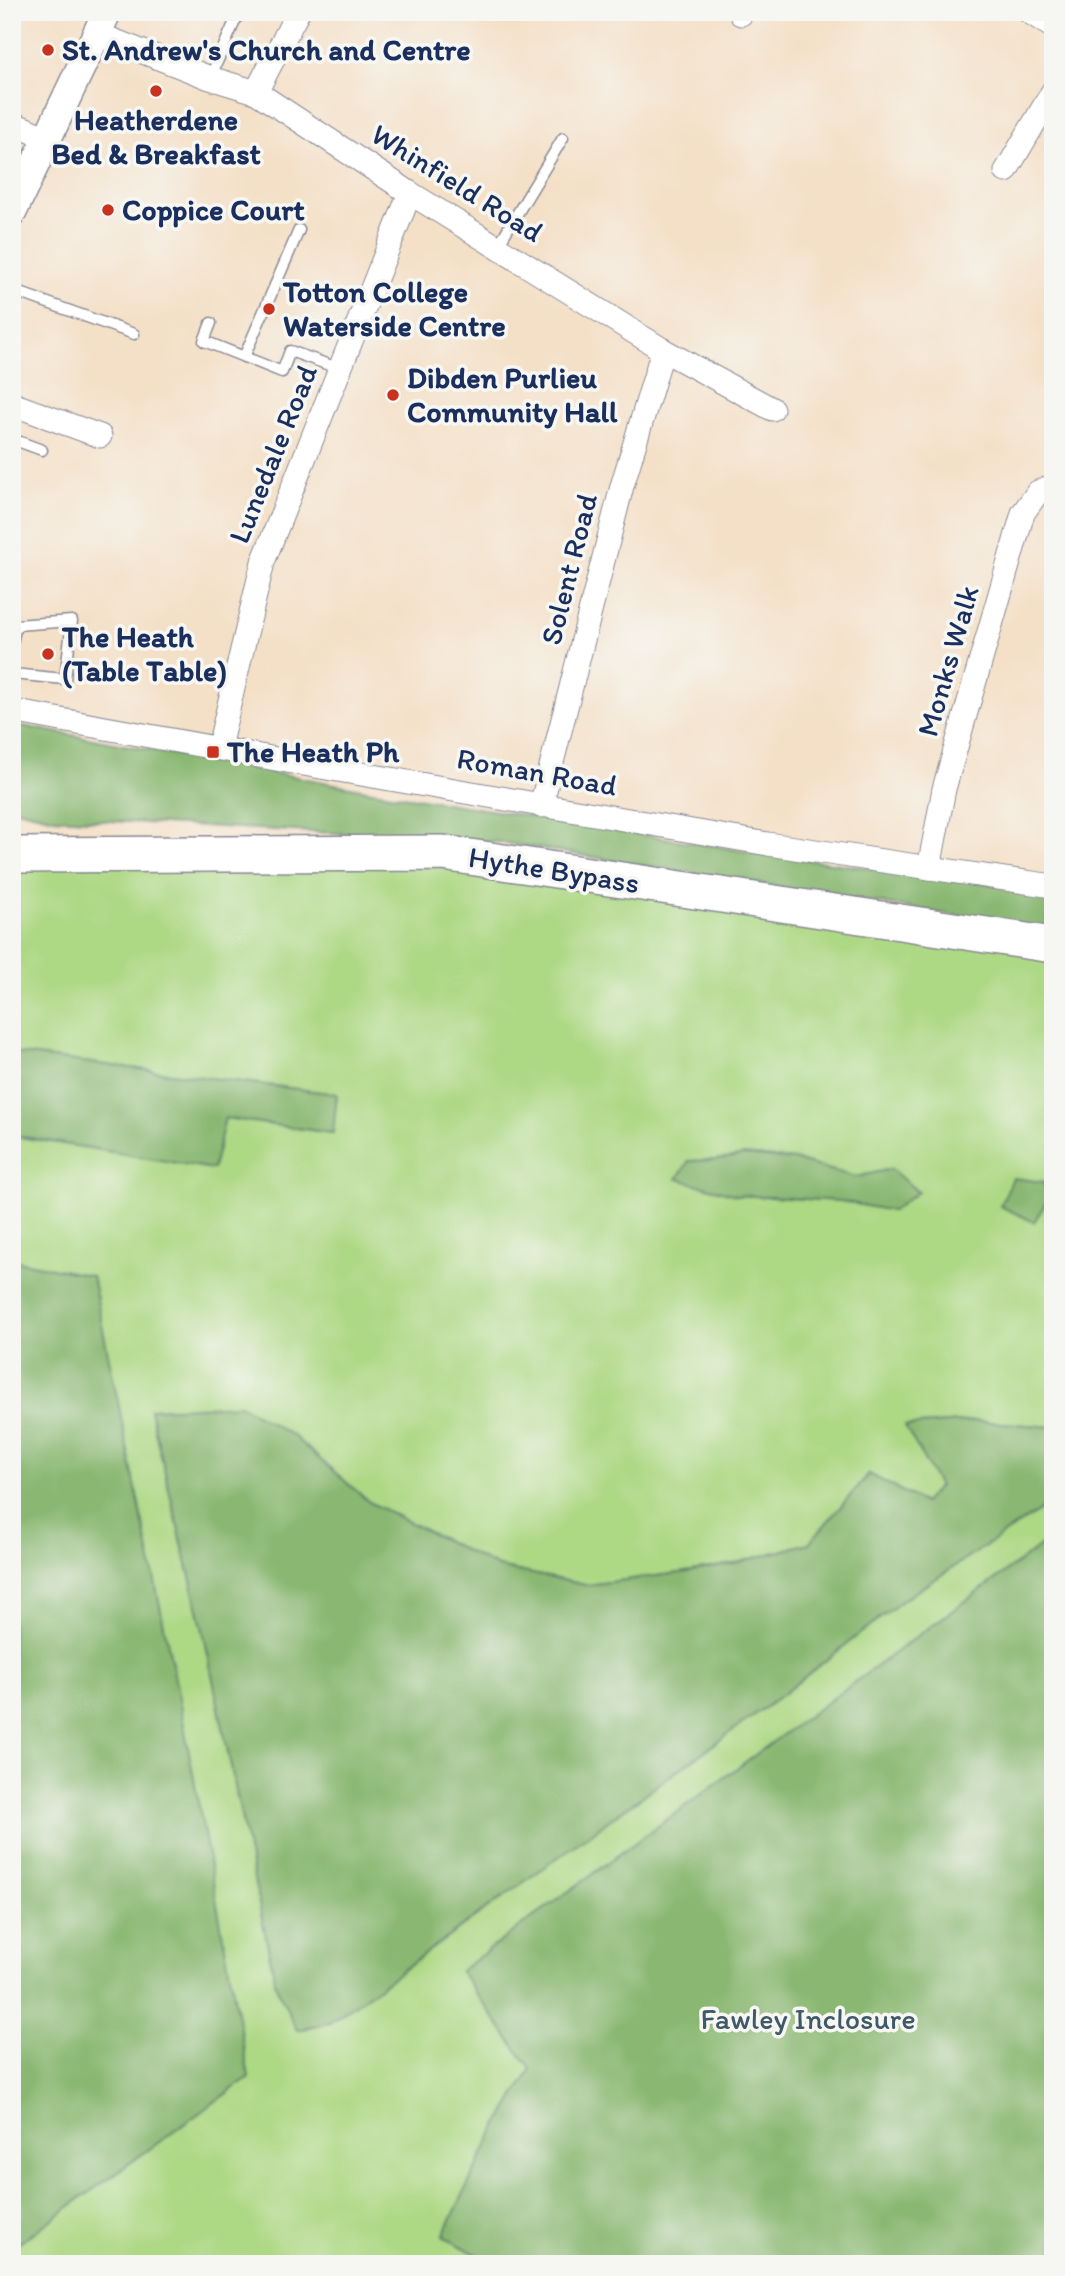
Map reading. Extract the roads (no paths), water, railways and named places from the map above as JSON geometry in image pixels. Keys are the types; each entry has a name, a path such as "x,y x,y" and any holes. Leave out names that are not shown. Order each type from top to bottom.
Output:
{"main road":[{"name":"Hythe Bypass","path":"12,841 51,855"},
{"name":"Hythe Bypass","path":"12,855 443,853 1053,945"}],"street":[{"path":"257,92 298,12"},
{"path":"1029,12 1053,27"},
{"name":"Whinfield Road","path":"102,23 210,78 257,92 410,192 663,350 772,409"},
{"path":"12,213 102,23"},
{"path":"1006,171 1053,92"},
{"path":"12,123 47,138"},
{"name":"Lunedale Road","path":"219,747 263,562 410,192"},
{"name":"Solent Road","path":"541,806 622,486 663,350"},
{"path":"12,404 100,436"},
{"name":"Monks Walk","path":"929,868 944,789 1023,513 1038,492 1053,486"},
{"name":"Roman Road","path":"12,710 541,806 1053,886"}],"lane":[{"path":"210,78 239,12"},
{"path":"497,247 563,138"},
{"path":"244,357 299,230"},
{"path":"12,290 134,334"},
{"path":"211,323 204,341 282,372 290,351 340,369"},
{"path":"12,439 42,450"},
{"path":"12,643 16,625 72,621 65,678 12,674"}],"place":[{"name":"St. Andrew's Church and Centre","path":"48,50"},
{"name":"Heatherdene Bed & Breakfast","path":"156,91"},
{"name":"Coppice Court","path":"108,210"},
{"name":"Totton College Waterside Centre","path":"269,309"},
{"name":"Dibden Purlieu Community Hall","path":"393,395"},
{"name":"The Heath (Table Table)","path":"48,654"},
{"name":"The Heath Ph","path":"213,752"}],"park label":[{"name":"Fawley Inclosure","path":"808,2019"}]}
